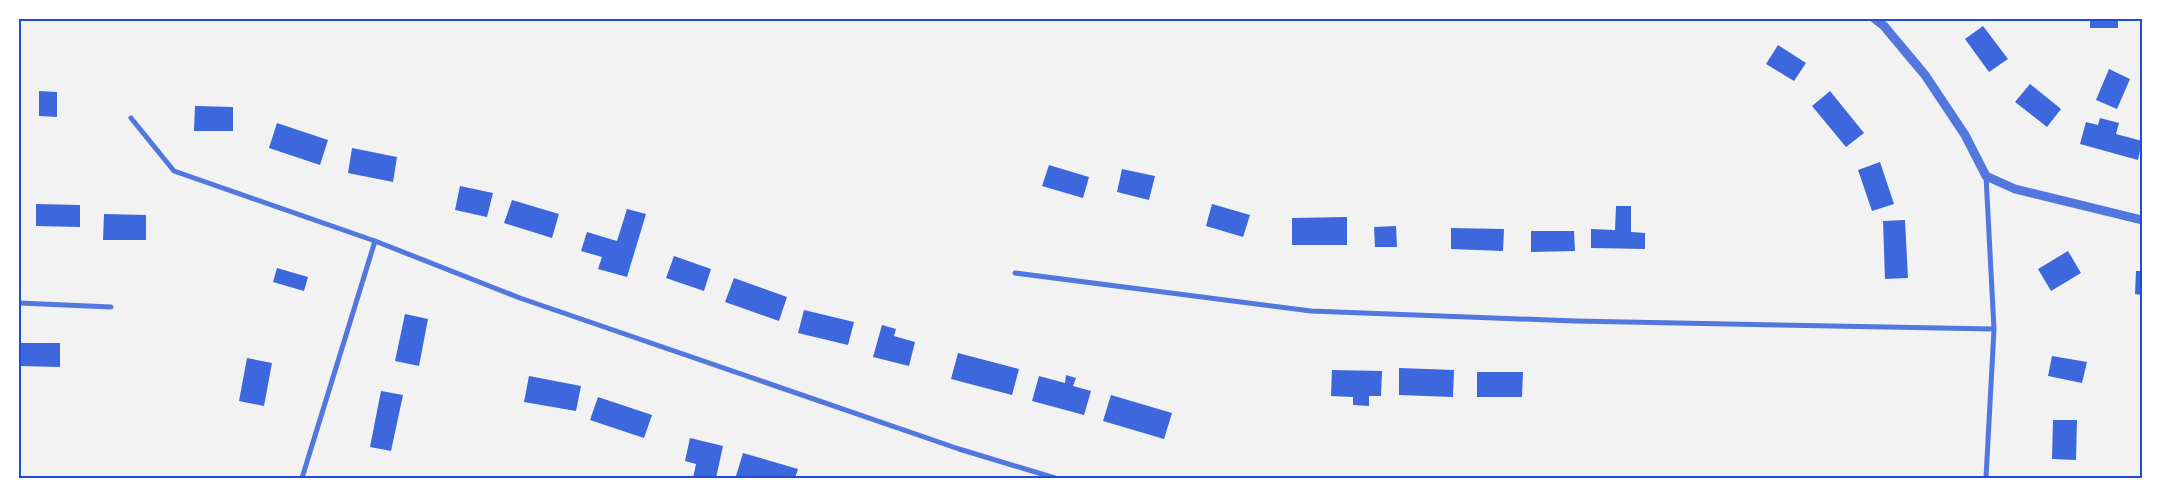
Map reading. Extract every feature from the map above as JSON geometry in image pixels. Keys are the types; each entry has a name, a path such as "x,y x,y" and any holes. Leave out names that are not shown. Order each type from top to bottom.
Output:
{"street":[{"path":"1875,19 1884,26 1925,75 1965,136 1986,176 1994,329 1986,478"},
{"path":"131,118 174,171 375,241 520,298 950,446 1055,478"},
{"path":"1986,176 2015,188 2142,220"},
{"path":"302,478 375,241"},
{"path":"1015,273 1310,311 1575,321 1994,329"},
{"path":"19,303 111,307"}],"building":[{"path":"2090,19 2118,19 2118,28 2090,28"},
{"path":"1983,26 2008,59 1989,72 1965,39"},
{"path":"1778,45 1806,63 1794,81 1766,64"},
{"path":"2109,69 2130,79 2117,109 2096,100"},
{"path":"2030,84 2061,109 2047,127 2015,102"},
{"path":"39,91 57,92 57,117 39,116"},
{"path":"1830,91 1864,133 1846,147 1812,106"},
{"path":"195,106 233,107 233,131 194,131"},
{"path":"2100,118 2119,123 2116,134 2142,141 2138,160 2080,144 2086,122 2098,125"},
{"path":"277,123 328,140 320,165 269,148"},
{"path":"352,148 397,157 393,182 348,173"},
{"path":"1880,162 1894,204 1872,211 1858,170"},
{"path":"1049,165 1089,177 1083,198 1042,186"},
{"path":"1122,169 1155,176 1149,200 1117,192"},
{"path":"460,186 493,193 487,217 455,210"},
{"path":"512,200 559,214 552,238 504,223"},
{"path":"36,204 80,205 80,227 36,226"},
{"path":"1212,204 1250,215 1243,237 1206,226"},
{"path":"1616,206 1631,206 1631,232 1645,233 1645,249 1591,248 1591,229 1615,230"},
{"path":"627,209 646,214 627,277 598,269 602,257 581,251 587,232 617,241"},
{"path":"104,214 146,215 146,240 103,240"},
{"path":"1347,217 1347,245 1292,245 1292,218"},
{"path":"1905,220 1908,278 1885,279 1883,221"},
{"path":"1396,226 1397,247 1375,247 1374,227"},
{"path":"1451,228 1504,229 1503,251 1451,249"},
{"path":"1531,231 1574,231 1575,251 1531,252"},
{"path":"2068,251 2081,273 2051,291 2038,269"},
{"path":"674,256 711,269 704,291 666,278"},
{"path":"277,268 308,277 304,291 273,282"},
{"path":"2136,271 2142,271 2142,295 2135,294"},
{"path":"734,278 787,297 779,321 725,302"},
{"path":"804,310 854,322 848,345 798,333"},
{"path":"405,314 428,319 419,366 395,361"},
{"path":"882,325 896,329 894,336 915,342 909,366 873,357"},
{"path":"19,343 60,343 60,367 19,366"},
{"path":"958,353 1019,369 1012,395 951,379"},
{"path":"2052,356 2087,362 2082,383 2048,376"},
{"path":"247,358 272,363 264,406 239,401"},
{"path":"1399,368 1454,370 1453,397 1399,395"},
{"path":"1332,370 1382,371 1381,396 1369,396 1369,406 1353,405 1353,397 1331,396"},
{"path":"1477,372 1523,372 1522,397 1477,397"},
{"path":"1066,375 1076,378 1073,386 1091,391 1084,415 1032,401 1039,376 1065,383"},
{"path":"529,376 581,386 576,411 524,402"},
{"path":"381,391 403,395 391,451 370,447"},
{"path":"1111,395 1172,413 1164,439 1103,421"},
{"path":"598,397 652,415 644,438 590,420"},
{"path":"2053,420 2077,420 2076,460 2052,459"},
{"path":"690,438 723,446 716,478 693,478 696,464 685,461"},
{"path":"743,453 798,469 795,478 736,476"}]}
